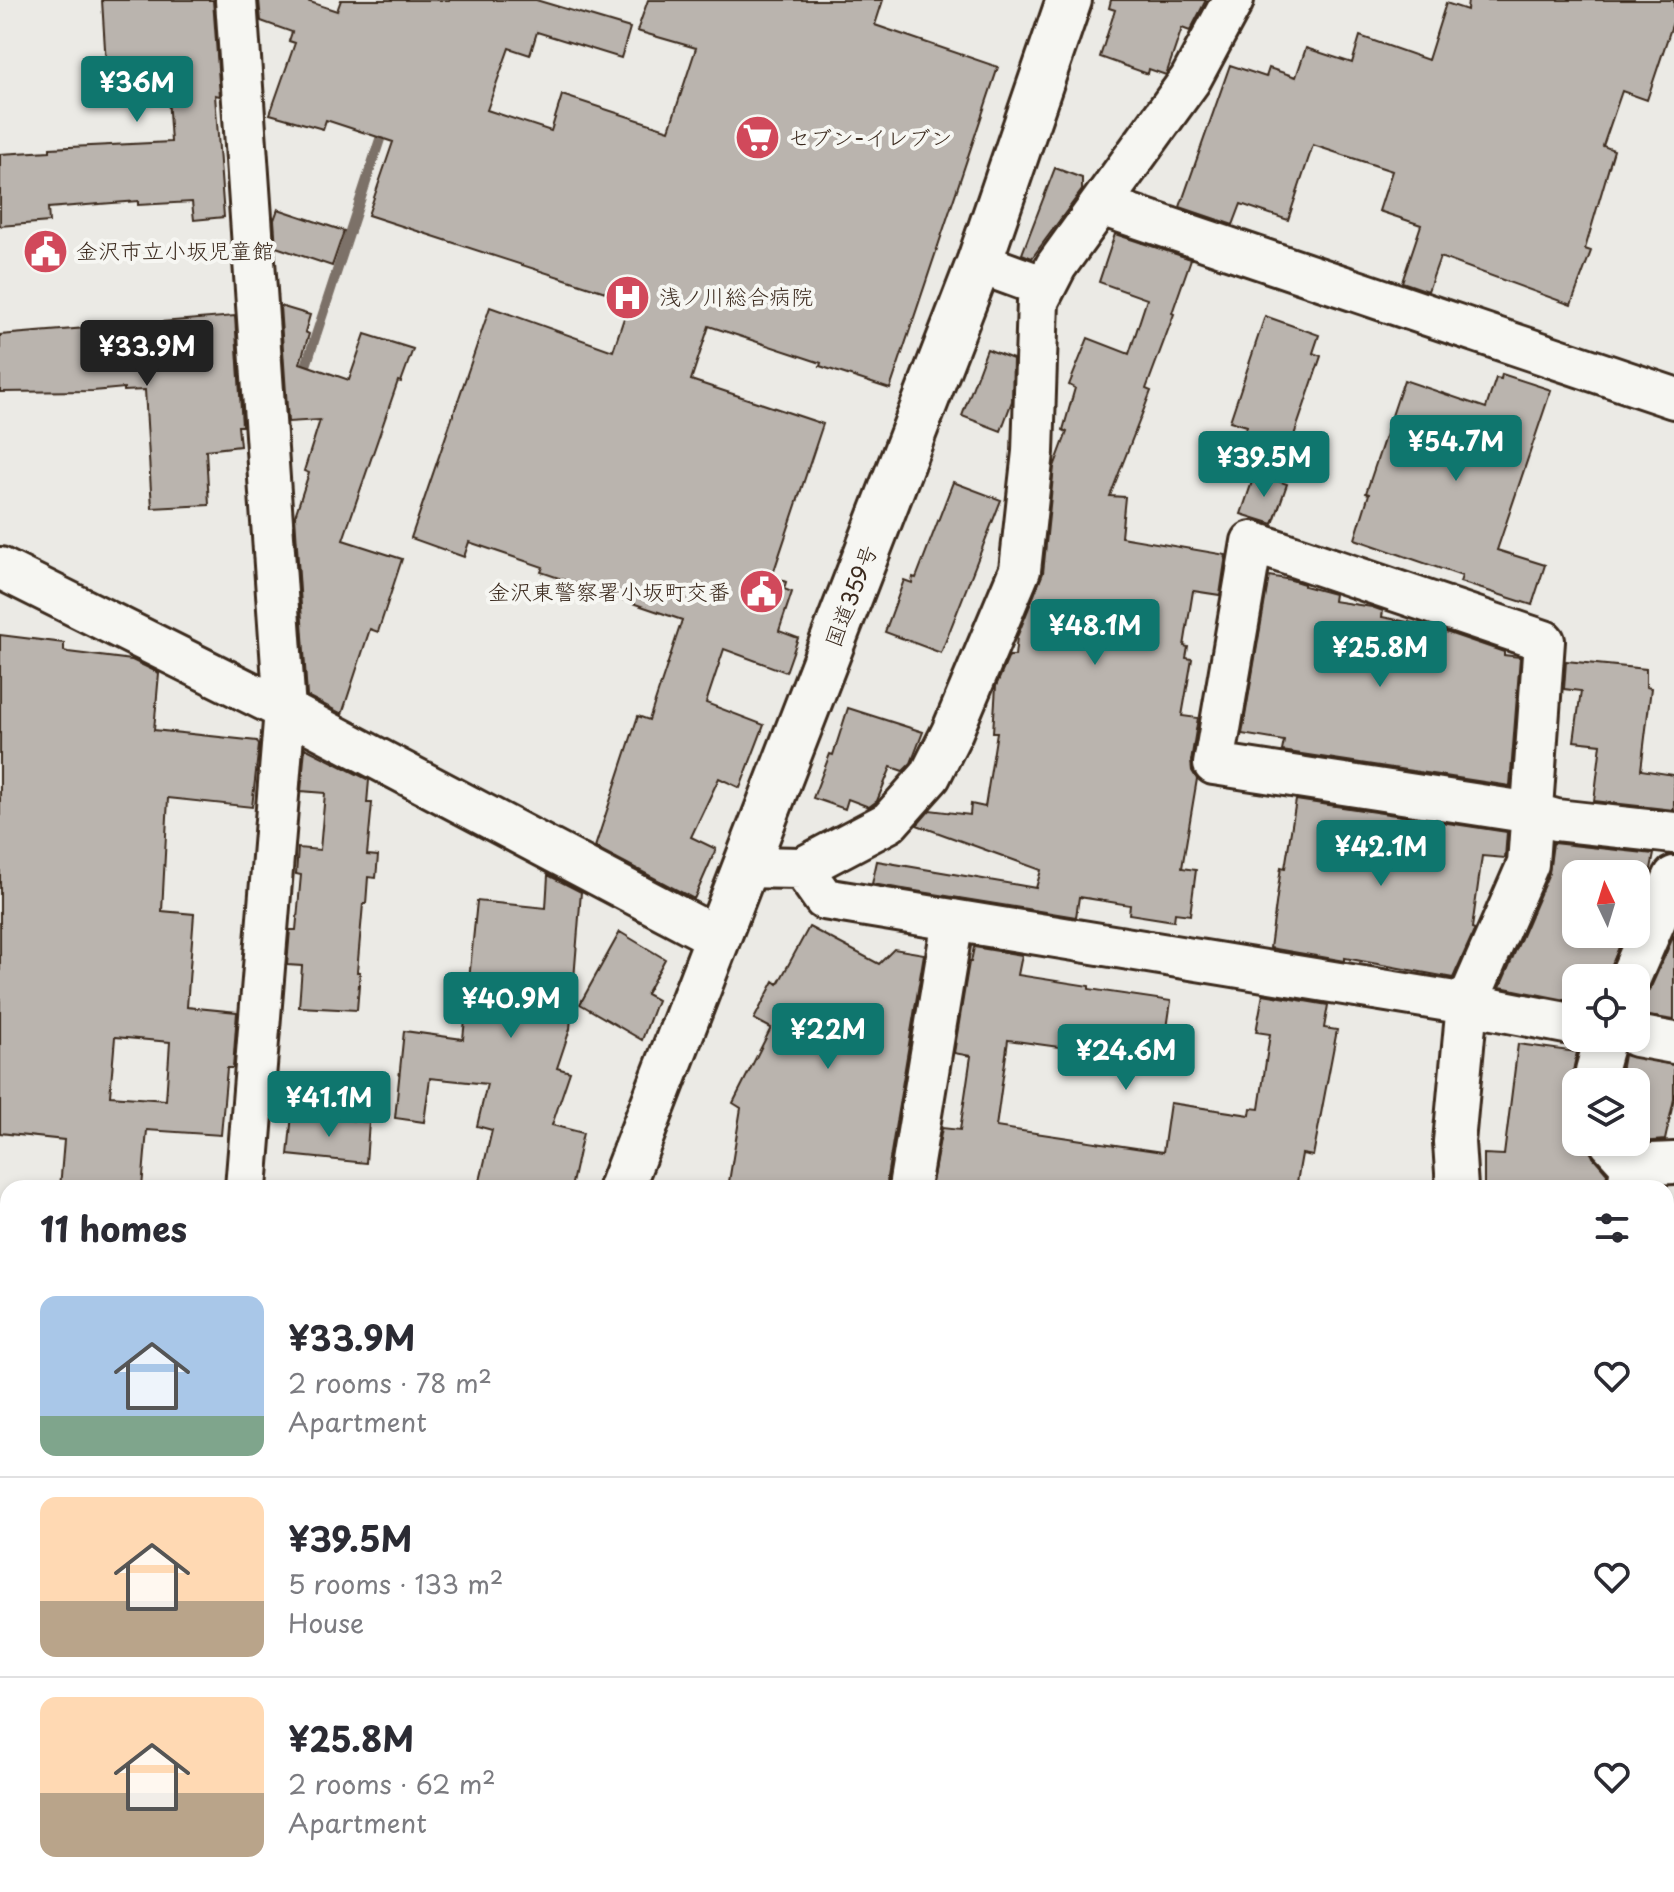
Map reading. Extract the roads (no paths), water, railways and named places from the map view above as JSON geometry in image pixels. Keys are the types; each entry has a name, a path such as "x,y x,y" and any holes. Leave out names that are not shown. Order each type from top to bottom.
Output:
{"main road":[{"name":"国道359号","path":"624,1180 979,263 1069,0"}],"street":[{"path":"236,0 285,710 247,1180"},
{"path":"746,867 802,868 889,822 930,776 952,732 1020,570 1033,452 1038,301 1056,266 1190,80 1233,0"},
{"path":"1101,205 1674,398"},
{"path":"979,263 1045,287"},
{"path":"1456,1180 1454,1142 1467,1004 1528,864 1532,813 1544,641 1252,542 1214,764 1532,813 1556,820 1674,833"},
{"path":"0,568 285,710 718,938"},
{"path":"802,868 824,899 1562,1022"},
{"path":"1636,964 1674,877"},
{"path":"910,1180 953,920"},
{"path":"1650,1039 1674,1043"},
{"path":"1623,1165 1674,1163"}],"waterway":[{"path":"302,378 384,127"}],"place":[{"name":"セブン-イレブン","path":"757,138"},
{"name":"金沢市立小坂児童館","path":"45,251"},
{"name":"浅ノ川総合病院","path":"628,297"},
{"name":"金沢東警察署小坂町交番","path":"761,592"}]}
